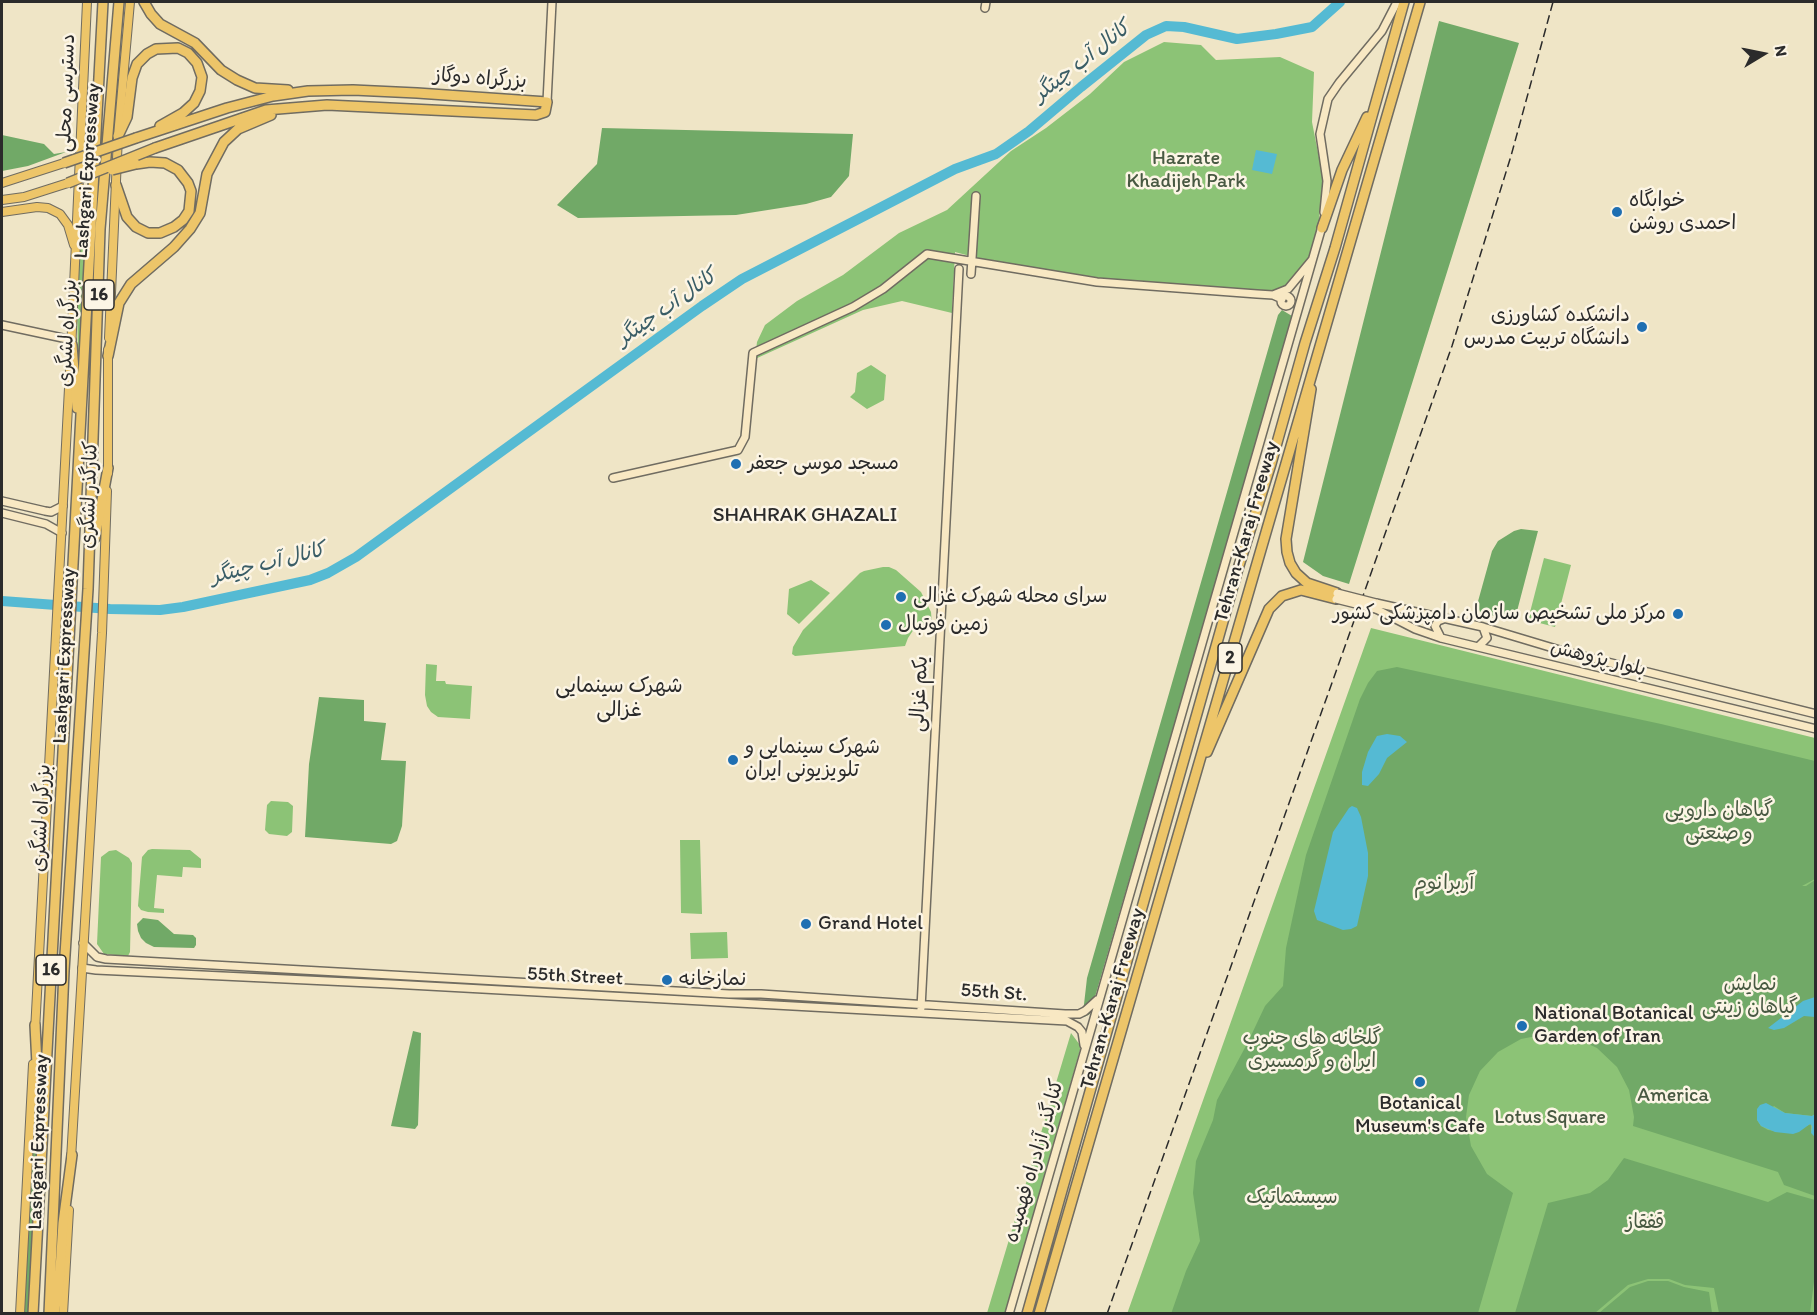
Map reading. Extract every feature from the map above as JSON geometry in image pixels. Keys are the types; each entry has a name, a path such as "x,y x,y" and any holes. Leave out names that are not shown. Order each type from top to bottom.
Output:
{"highway":[{"name":"بزرگراه لشگری","path":"33,1314 103,2"},
{"name":"Lashgari Expressway","path":"49,1314 64,971 88,588 100,229 119,2"},
{"path":"144,2 160,24 195,43 221,70 237,80 255,87 308,91"},
{"name":"Tehran-Karaj Freeway","path":"1027,1314 1234,584 1335,248 1404,2"},
{"name":"Tehran-Karaj Freeway","path":"1039,1314 1419,2"},
{"path":"118,136 126,117 132,78 137,64 156,49 178,48 188,53 197,63 202,77 200,91 194,103 183,113 136,138"},
{"name":"بزرگراه دوگاز","path":"64,163 227,108 273,96 308,91 353,90 548,102 544,112 536,115 327,105 266,110 154,148 68,183"},
{"path":"1322,228 1342,170 1378,93"},
{"path":"108,356 119,303 131,284 174,247 190,229 200,213 207,174 224,142 238,129 254,121 295,107"},
{"path":"89,175 136,164 165,163 178,170 188,183 191,190 189,211 174,227 160,233 148,233 127,217 116,185"},
{"path":"72,342 80,446"},
{"path":"1311,373 1311,398 1286,539 1287,552 1296,573 1307,583 1336,596"},
{"path":"88,588 108,468"},
{"path":"1194,782 1269,609 1282,597 1301,590 1336,596"},
{"path":"35,1025 42,1136"},
{"path":"54,1314 60,1285 63,1223 72,1155"}],"main road":[{"name":"دسترسی محلی","path":"76,257 87,2"},
{"name":"کنارگذر لشگری","path":"63,1314 102,629 108,468 108,356 118,136 130,2"},
{"path":"548,102 552,2"},
{"name":"کنارگذر آزادراه فهمیده","path":"1009,1314 1322,228 1327,189 1320,134 1328,99 1382,31 1397,2"},
{"path":"2,183 64,163"},
{"path":"2,200 68,183"},
{"path":"971,274 976,196"},
{"path":"2,212 37,207 48,208 60,214 71,233 76,257"},
{"path":"613,478 738,450 745,437 753,353 853,307 883,289 927,254 1097,282 1273,295 1282,299 1283,305 1303,296"},
{"name":"کنارگذر لشگری","path":"19,1312 76,257"},
{"path":"1273,295 1288,290 1314,258"},
{"name":"یکم غزالی","path":"920,1014 959,269"},
{"path":"1291,302 1298,311"},
{"path":"2,325 72,342"},
{"path":"2,501 51,512 63,506"},
{"path":"2,513 46,524 62,533"},
{"path":"1336,596 1376,606"},
{"name":"بلوار پژوهش","path":"1376,606 1483,627 1563,651 1815,714"},
{"name":"بلوار پژوهش","path":"1376,606 1415,629 1441,638 1815,729"},
{"path":"1441,638 1435,626 1438,621 1446,618"},
{"path":"1478,646 1486,638 1483,627"},
{"path":"83,943 97,957 102,958 100,970"},
{"name":"55th Street","path":"102,958 761,994 921,1005"},
{"name":"55th Street","path":"82,968 920,1014 1066,1018"},
{"path":"391,974 391,984"},
{"path":"728,1002 729,994"},
{"path":"1066,1018 1085,1011 1099,998"},
{"name":"55th St.","path":"921,1005 1066,1018"},
{"path":"1066,1018 1078,1026 1082,1032 1084,1048"}],"green space":[{"path":"1439,21 1519,43 1349,584 1323,576 1303,562"},
{"name":"Hazrate Khadijeh Park","path":"1164,42 1201,45 1216,60 1280,57 1314,72 1312,122 1323,178 1318,231 1314,247 1291,284 1275,292 1093,278 981,259 955,252 952,313 902,301 863,310 755,359 757,342 765,325 797,301 843,275 899,233 947,210 1011,151 1046,128 1090,94 1124,62"},
{"path":"602,128 853,134 849,176 831,197 806,204 736,215 578,218 557,205 597,164"},
{"path":"2,135 44,144 54,154 66,152 28,166 2,171"},
{"path":"82,213 88,213 79,411 77,303"},
{"path":"1282,310 1292,316 1292,321 1090,1014 1084,1017 1087,978 1278,315"},
{"path":"871,365 886,375 884,400 867,409 850,397 855,392 857,373"},
{"path":"1521,529 1538,531 1516,615 1506,614 1505,619 1480,612 1477,605 1492,551 1498,541"},
{"path":"1544,558 1571,565 1555,627 1528,620"},
{"path":"883,567 896,570 921,592 931,612 932,625 914,629 905,646 795,656 792,654 793,647 803,630 860,573"},
{"path":"811,580 830,593 799,624 787,614 789,589"},
{"name":"National Botanical Garden of Iran","path":"1371,628 1815,738 1815,1313 1127,1314"},
{"path":"426,664 437,665 436,681 472,686 470,719 438,717 431,712 425,695"},
{"name":"National Botanical Garden of Iran","path":"1397,667 1661,724 1815,761 1815,879 1802,886 1815,880 1815,1114 1812,1116 1785,1113 1774,1106 1757,1120 1768,1130 1790,1133 1811,1124 1811,1131 1815,1137 1815,1196 1784,1185 1778,1172 1633,1126 1634,1117 1629,1090 1617,1067 1597,1048 1573,1037 1547,1034 1521,1039 1498,1052 1480,1071 1469,1095 1466,1117 1471,1146 1487,1174 1513,1193 1478,1313 1171,1314 1186,1271 1200,1241 1193,1193 1196,1161 1213,1120 1217,1100 1265,1006 1283,986 1286,948 1306,855 1360,699 1377,671"},
{"path":"319,697 364,700 364,721 386,723 381,760 406,761 402,826 397,841 391,844 305,837 309,764"},
{"path":"271,801 288,802 293,806 292,832 287,836 269,834 265,830 267,805"},
{"path":"680,840 700,840 702,914 681,913"},
{"path":"152,849 190,850 201,859 201,868 183,867 182,877 157,875 154,908 164,909 164,913 148,912 141,910 138,906 142,857"},
{"path":"116,850 129,858 132,863 130,952 128,956 104,954 97,944 101,857 109,851"},
{"path":"143,918 158,920 174,934 193,935 196,938 196,945 194,948 154,947 146,943 141,938 137,924"},
{"path":"727,932 728,958 691,959 690,933"},
{"path":"413,1031 421,1033 418,1125 415,1129 391,1126"},
{"path":"1071,1033 1080,1045 1080,1050 1005,1313 987,1313"},
{"path":"34,1110 38,1154 30,1313 23,1314"},
{"name":"قفقاز","path":"1624,1158 1768,1202 1787,1192 1815,1200 1815,1274 1810,1313 1719,1313 1714,1288 1685,1285 1669,1279 1648,1279 1628,1285 1595,1313 1515,1313 1548,1203 1590,1193 1608,1180"},
{"path":"1648,1281 1668,1281 1709,1292 1712,1313 1599,1313 1630,1287"}],"water":[{"path":"1256,150 1277,154 1272,174 1252,170"},
{"path":"1387,734 1400,736 1407,742 1387,758 1379,774 1368,786 1362,785 1362,772 1368,752 1377,736"},
{"path":"1352,806 1357,808 1361,817 1368,853 1368,876 1357,926 1343,930 1317,920 1314,911 1333,832"},
{"path":"1815,997 1815,1017 1804,1016 1784,1028 1774,1030 1768,1028 1803,1001"},
{"path":"1766,1103 1785,1113 1812,1116 1815,1114 1815,1137 1811,1133 1810,1124 1793,1134 1775,1132 1761,1126 1757,1120 1757,1109"}],"waterway":[{"name":"کانال آب چیتگر","path":"2,601 110,609 160,610 310,580 328,573 356,557 742,279 955,169 996,154 1029,131 1146,35 1166,26 1184,27 1237,39 1276,34 1312,27 1340,2"}],"railway":[{"path":"1107,1314 1452,346 1511,156 1553,2"}],"place":[{"name":"خوابگاه احمدی روشن","path":"1617,212"},
{"name":"دانشکده کشاورزی دانشگاه تربیت مدرس","path":"1642,327"},
{"name":"مسجد موسی جعفر","path":"736,464"},
{"name":"سرای محله شهرک غزالی","path":"901,597"},
{"name":"مرکز ملی تشخیص سازمان دامپزشکی کشور","path":"1678,614"},
{"name":"زمین فوتبال","path":"886,625"},
{"name":"شهرک سینمایی و تلویزیونی ایران","path":"733,760"},
{"name":"Grand Hotel","path":"806,924"},
{"name":"نمازخانه","path":"667,980"},
{"name":"National Botanical Garden of Iran","path":"1522,1026"},
{"name":"Botanical Museum's Cafe","path":"1420,1082"}],"district":[{"name":"SHAHRAK GHAZALI","path":"805,516"},
{"name":"شهرک سینمایی غزالی","path":"619,699"}],"park label":[{"name":"گیاهان دارویی و صنعتی","path":"1719,822"},
{"name":"آربرانوم","path":"1444,884"},
{"name":"نمایش گیاهان زینتی","path":"1750,996"},
{"name":"گلخانه های جنوب ایران و گرمسیری","path":"1312,1050"},
{"name":"America","path":"1673,1096"},
{"name":"Lotus Square","path":"1550,1118"},
{"name":"سیستماتیک","path":"1292,1198"}]}
